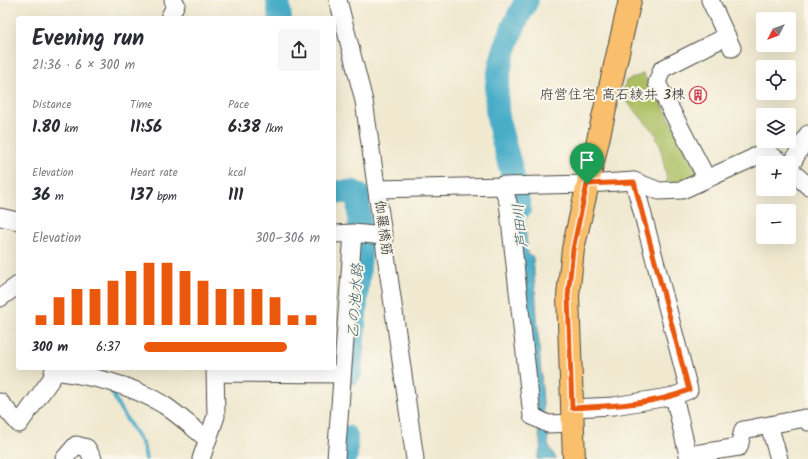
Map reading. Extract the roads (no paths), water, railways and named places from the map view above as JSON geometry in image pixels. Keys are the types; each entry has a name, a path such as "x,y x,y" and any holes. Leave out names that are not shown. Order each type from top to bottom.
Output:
{"main road":[{"path":"574,459 568,296 573,249 630,0"}],"street":[{"path":"170,16 176,4 173,0"},
{"name":"伽羅橋筋","path":"338,0 364,101 378,189 415,459"},
{"path":"707,179 657,83 662,69 730,42 710,0"},
{"path":"796,156 808,134"},
{"path":"378,189 634,182 659,191 682,190 752,158 764,150 772,156"},
{"path":"796,175 808,186"},
{"path":"510,185 508,202 532,416 542,421 614,406 674,396 689,390 634,182"},
{"path":"0,217 16,221"},
{"path":"336,234 357,233 384,236"},
{"path":"336,459 341,374 341,299 357,233"},
{"path":"0,402 20,424 52,378 54,370"},
{"path":"59,370 117,383 163,405 207,439"},
{"path":"200,459 216,416 215,370 341,374"},
{"path":"674,396 693,457 739,447 742,430 805,418 808,422"},
{"path":"769,425 779,459"},
{"path":"64,459 76,445 87,448 93,459"}],"water":[{"path":"510,191 521,191 528,254 533,257 544,418 538,415"},
{"path":"537,423 548,427 548,444 556,459 537,459 541,447"}],"waterway":[{"name":"乙の池水路","path":"278,0 280,16"},
{"name":"芦田川","path":"519,209 518,198 501,134 497,107 497,91 498,75 502,59 512,29 527,0"},
{"name":"乙の池水路","path":"336,192 353,192 358,195 361,243 350,373"},
{"path":"109,386 119,407 143,445 146,459"},
{"name":"乙の池水路","path":"346,437 346,454"}],"place":[{"name":"府営住宅 高石綾井 3棟","path":"698,95"}]}
